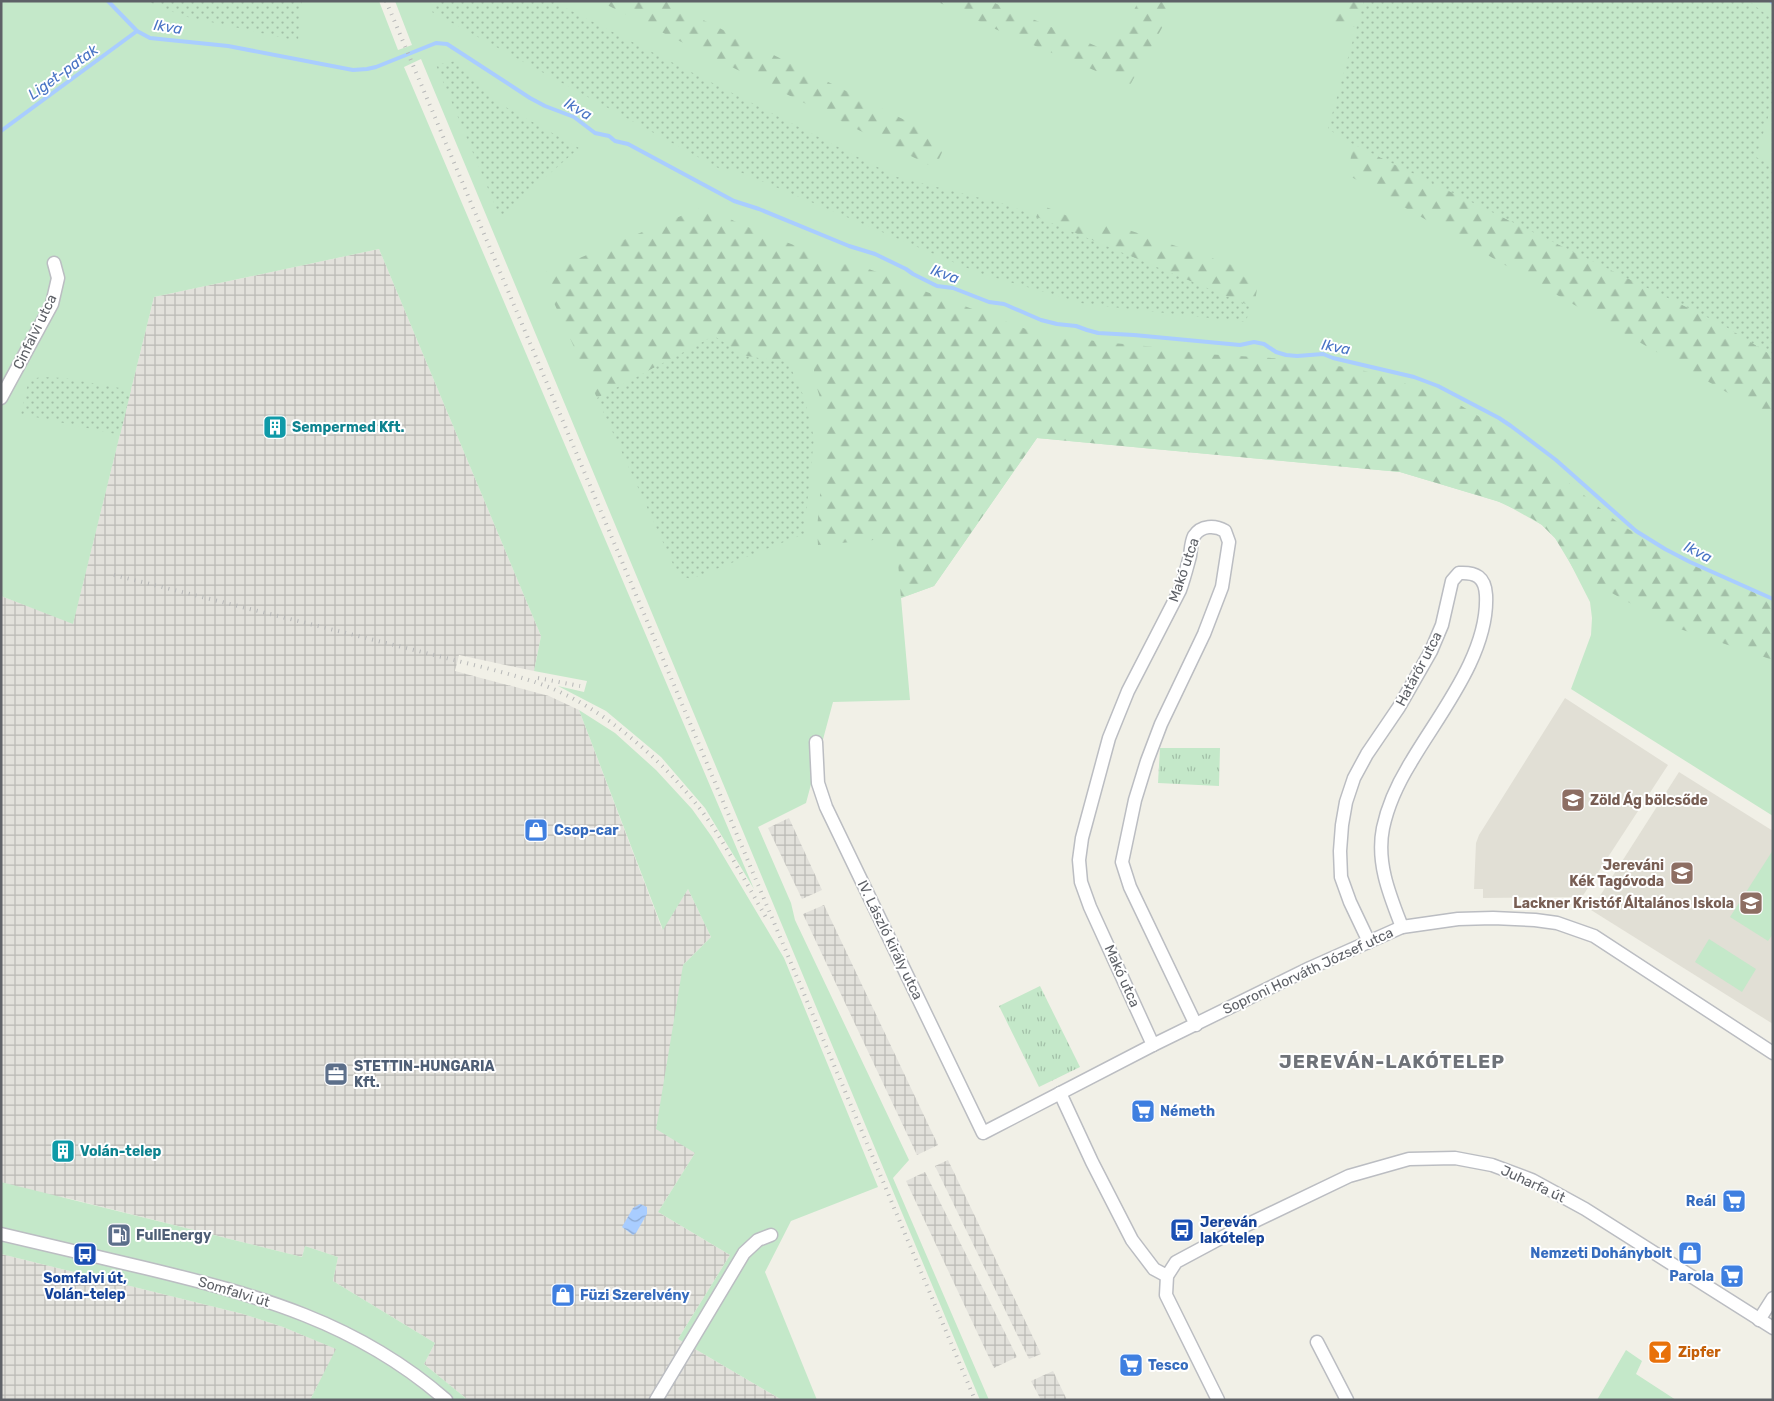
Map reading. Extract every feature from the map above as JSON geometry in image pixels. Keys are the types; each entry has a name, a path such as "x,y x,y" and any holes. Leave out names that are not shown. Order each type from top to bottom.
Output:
{"street":[{"name":"Cinfalvi utca","path":"1,398 52,304 58,278 54,264"},
{"name":"Makó utca","path":"1153,1045 1090,907 1081,882 1079,860 1082,838 1100,766 1118,714 1180,590 1194,537 1199,531 1217,526 1225,531 1229,542 1222,587 1204,634 1162,724 1147,762 1135,800 1122,862 1130,887 1196,1024"},
{"name":"Határőr utca","path":"1369,942 1350,902 1341,877 1340,851 1346,802 1354,778 1367,754 1399,707 1432,651 1442,625 1452,580 1459,573 1470,573 1480,578 1486,586 1487,607 1472,661 1460,684 1410,762 1391,798 1383,830 1381,859 1387,890 1402,927"},
{"name":"IV. László király utca","path":"816,742 818,783 826,807 983,1132"},
{"name":"Soproni Horváth József utca","path":"983,1132 1153,1045 1310,968 1402,927 1458,920 1493,918 1536,920 1557,923 1594,936 1773,1053"},
{"path":"1060,1093 1092,1162 1132,1240 1154,1269 1167,1276 1165,1287 1168,1300 1218,1400"},
{"name":"Juharfa út","path":"1167,1276 1176,1262 1232,1232 1349,1176 1410,1159 1455,1158 1492,1165 1532,1180 1585,1209 1773,1328"},
{"name":"Somfalvi út","path":"1,1234 230,1289 296,1311 357,1338 423,1380 446,1400"},
{"path":"656,1400 744,1254 758,1240 772,1235"},
{"path":"1759,1320 1773,1298"},
{"path":"1317,1342 1347,1400"}],"shaded area":[{"path":"379,249 541,636 534,671 459,655 455,671 549,696 579,710 662,929 688,889 711,937 683,965 695,1153 658,1212 730,1255 678,1339 782,1400 468,1400 424,1364 435,1343 333,1281 338,1257 305,1246 302,1257 63,1197 56,1198 1,1182 1,596 73,623 154,297"},
{"name":"Zöld Ág bölcsőde","path":"1565,698 1668,765 1582,897 1483,898 1483,889 1474,889 1476,843 1479,835"},
{"name":"Jereváni Kék Tagóvoda","path":"1679,772 1773,831 1773,1024 1591,910"},
{"path":"789,818 822,890 802,899 768,828"},
{"path":"824,905 938,1145 917,1155 803,914"},
{"path":"948,1160 1041,1354 1029,1359 935,1166"},
{"path":"925,1172 1017,1357 994,1368 906,1181"},
{"path":"1,1254 243,1314 283,1327 337,1349 310,1400 1,1400"},
{"path":"1053,1371 1067,1400 1041,1400 1031,1381"}],"green space":[{"path":"1,1 379,1 398,50 412,45 395,1 1773,1 1773,816 1571,689 1591,635 1592,618 1590,602 1564,551 1555,538 1542,525 1503,503 1400,472 1037,438 934,586 901,598 910,700 833,702 806,803 758,827 791,903 795,920 909,1160 893,1178 989,1400 980,1400 421,59 404,67 754,889 705,808 661,757 606,711 558,686 584,692 587,681 534,671 541,636 379,249 154,297 73,624 1,596"},
{"path":"147,1 302,1 298,41 183,16"},
{"path":"438,1 552,1 897,177 1008,205 1250,306 1246,322 1085,304 979,273 740,172 720,169 432,12"},
{"path":"599,1 665,1 947,141 935,168"},
{"path":"936,1 990,1 1110,52 1139,1 1177,1 1130,85 1006,34"},
{"path":"1340,1 1364,1 1357,26 1345,28 1334,23"},
{"path":"1364,1 1749,1 1773,20 1773,101 1756,157 1773,166 1773,356 1723,325 1353,144 1328,129"},
{"path":"455,61 495,101 579,148 500,217 436,65"},
{"path":"1353,144 1724,325 1773,356 1773,416 1742,401 1348,175"},
{"path":"1041,205 1103,230 1105,222 1232,265 1257,289 1254,307 1036,217"},
{"path":"705,206 738,223 819,255 825,265 854,265 873,270 1034,332 1204,354 1305,360 1365,371 1453,401 1507,433 1621,525 1673,555 1773,601 1773,660 1671,626 1576,573 1555,538 1542,525 1525,514 1497,501 1400,472 1037,438 934,586 901,598 896,538 818,545 817,529 826,430 824,411 814,378 814,364 745,356 714,336 597,398 541,274"},
{"path":"714,336 745,356 788,362 804,397 814,438 804,534 691,579 678,575 597,398"},
{"path":"43,377 64,378 131,390 120,435 21,414 29,379"},
{"path":"579,710 615,733 656,770 692,809 712,837 784,958 878,1187 791,1221 765,1272 817,1400 782,1400 678,1339 730,1255 658,1212 695,1153 656,1129 683,965 711,937 688,889 663,930"},
{"path":"1160,748 1220,748 1219,786 1158,783"},
{"path":"1773,850 1773,934 1768,941 1730,917"},
{"path":"1709,939 1756,969 1742,992 1695,962"},
{"path":"1040,986 1080,1067 1039,1087 999,1006"},
{"path":"1,1182 302,1257 305,1246 338,1257 333,1281 435,1343 424,1364 468,1400 310,1400 336,1349 283,1327 243,1314 1,1254"},
{"path":"1626,1350 1642,1361 1636,1374 1676,1400 1597,1400"}],"water":[{"path":"640,1204 647,1207 647,1214 633,1235 622,1227 633,1208"}],"waterway":[{"name":"Ikva","path":"108,1 137,31 150,38 228,46 353,70 376,67 436,43 447,44 530,98 574,117 595,133 609,136 615,141 628,144 734,201 759,209 849,246 875,254 937,286 953,288 989,302 1004,304 1041,320 1076,326 1098,333 1240,345 1254,342 1264,344 1276,352 1286,355 1323,354 1414,377 1438,386 1511,426 1556,460 1636,531 1665,549 1773,599"},
{"name":"Liget-patak","path":"1,131 137,31"}],"railway":[{"path":"386,1 975,1400"},
{"path":"114,575 494,670 540,684 566,695 586,706 628,735 684,789 713,827 767,919"},
{"path":"538,678 580,686"}],"place":[{"name":"Sempermed Kft.","path":"275,427"},
{"name":"Zöld Ág bölcsőde","path":"1573,800"},
{"name":"Csop-car","path":"536,830"},
{"name":"Jereváni Kék Tagóvoda","path":"1682,873"},
{"name":"Lackner Kristóf Általános Iskola","path":"1751,903"},
{"name":"STETTIN-HUNGARIA Kft.","path":"336,1074"},
{"name":"Németh","path":"1143,1111"},
{"name":"Volán-telep","path":"63,1151"},
{"name":"Reál","path":"1734,1201"},
{"name":"Jereván lakótelep","path":"1182,1230"},
{"name":"FullEnergy","path":"119,1235"},
{"name":"Nemzeti Dohánybolt","path":"1690,1253"},
{"name":"Somfalvi út, Volán-telep","path":"85,1254"},
{"name":"Parola","path":"1732,1276"},
{"name":"Füzi Szerelvény","path":"563,1295"},
{"name":"Zipfer","path":"1660,1352"},
{"name":"Tesco","path":"1131,1365"}],"district":[{"name":"JEREVÁN-LAKÓTELEP","path":"1392,1061"}]}
